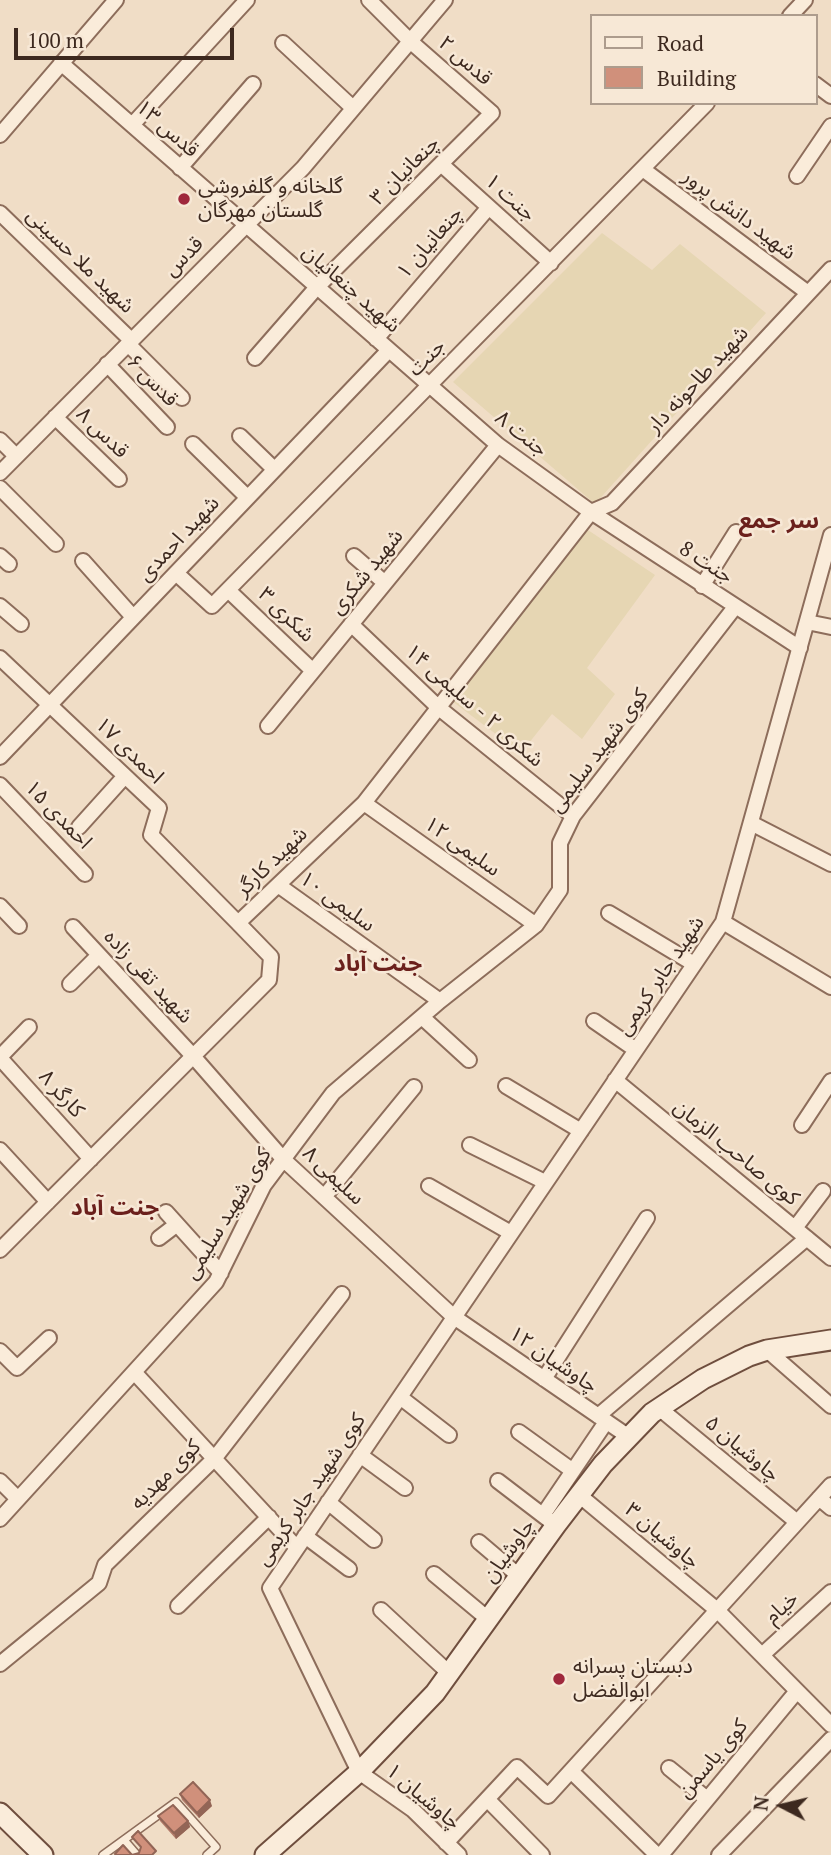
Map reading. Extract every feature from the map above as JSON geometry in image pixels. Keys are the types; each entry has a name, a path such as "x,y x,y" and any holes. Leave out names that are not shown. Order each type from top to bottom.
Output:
{"main road":[{"name":"چاوشیان","path":"265,1855 359,1772 435,1693 519,1576 550,1520 579,1495 603,1464 659,1408 703,1380 749,1356 767,1350 831,1340"},
{"path":"0,1813 43,1855"}],"street":[{"path":"0,135 116,0"},
{"path":"132,125 247,0"},
{"name":"قدس ۲","path":"369,0 410,41 492,113"},
{"name":"قدس","path":"0,472 303,167 445,0"},
{"path":"792,14 805,0"},
{"path":"283,43 353,108"},
{"name":"قدس ۱۳","path":"61,63 246,225"},
{"path":"180,168 253,84"},
{"name":"جنت","path":"176,573 212,607 705,105"},
{"name":"چنعانیان ۳","path":"255,358 317,288 492,113"},
{"path":"797,176 831,126"},
{"name":"جنت ۱","path":"441,164 551,263"},
{"name":"شهید دانش پرور","path":"644,170 808,293"},
{"name":"چنعانیان ۱","path":"376,338 489,207"},
{"name":"شهید ملا حسینی","path":"0,213 130,342 182,398"},
{"name":"شهید چنعانیان","path":"246,225 430,385"},
{"name":"شهيد طاحونه دار","path":"591,512 612,503 831,269"},
{"name":"شهید احمدی","path":"0,757 389,350"},
{"name":"قدس ۶","path":"107,365 167,427"},
{"name":"جنت ۸","path":"430,385 498,444 591,512"},
{"name":"قدس ۸","path":"55,417 119,479"},
{"path":"240,436 274,469"},
{"path":"0,440 16,456"},
{"path":"193,444 247,497"},
{"name":"شهید شکری","path":"268,726 498,444"},
{"path":"0,488 56,544"},
{"name":"جنت 8","path":"591,512 800,648"},
{"name":"شهید کارگر","path":"0,1250 270,980 271,957 238,923 364,803 591,512"},
{"path":"702,586 736,532"},
{"name":"شهید جابر کریمی","path":"454,1317 723,922 831,535"},
{"path":"354,556 385,583"},
{"path":"83,561 133,617"},
{"name":"شکری ۳","path":"229,591 313,671"},
{"path":"0,606 21,624"},
{"name":"کوی شهید سلیمی","path":"0,1519 216,1282 264,1185 333,1093 440,1001 537,925 560,890 560,843 573,816 735,607"},
{"path":"807,622 831,627"},
{"name":"شکری ۲ - سلیمی ۱۴","path":"351,624 439,708 573,816"},
{"name":"احمدی ۱۷","path":"0,659 159,808 151,835 238,923"},
{"path":"79,827 125,776"},
{"name":"احمدی ۱۵","path":"0,785 85,874"},
{"name":"سلیمی ۱۲","path":"364,803 537,925"},
{"path":"751,823 831,864"},
{"name":"سلیمی ۱۰","path":"278,885 440,1001"},
{"path":"0,906 19,926"},
{"path":"609,913 694,964"},
{"path":"723,922 831,987"},
{"name":"شهید تقی زاده","path":"73,927 193,1056"},
{"path":"70,984 99,955"},
{"path":"422,1017 469,1060"},
{"path":"594,1021 636,1050"},
{"path":"0,1058 29,1027"},
{"name":"سلیمی ۸","path":"193,1056 284,1160 454,1317"},
{"name":"کارگر ۸","path":"0,1058 91,1159"},
{"name":"کوی صاحب الزمان","path":"615,1080 831,1258"},
{"path":"802,1125 831,1081"},
{"path":"506,1086 581,1131"},
{"path":"324,1197 414,1087"},
{"path":"470,1146 545,1182"},
{"path":"0,1150 48,1202"},
{"path":"429,1185 511,1233"},
{"path":"795,1228 823,1191"},
{"path":"166,1212 221,1273"},
{"path":"544,1379 647,1218"},
{"path":"159,1238 176,1225"},
{"path":"498,1481 550,1520 572,1471 602,1419 807,1238"},
{"name":"کوی مهدیه","path":"0,1664 99,1583 105,1565 214,1459 342,1294"},
{"name":"چاوشیان ۱۲","path":"454,1317 629,1437"},
{"name":"کوی شهید جابر کریمی","path":"359,1772 270,1588 454,1317"},
{"path":"0,1351 17,1368 48,1338"},
{"path":"767,1350 831,1406"},
{"path":"134,1372 269,1517 301,1542 349,1569"},
{"path":"400,1397 449,1435"},
{"name":"چاوشیان ۵","path":"659,1408 797,1522"},
{"path":"519,1432 572,1471"},
{"path":"360,1455 405,1488"},
{"path":"0,1481 19,1499"},
{"path":"446,1843 517,1767 548,1796 831,1485"},
{"name":"چاوشیان ۳","path":"579,1495 717,1610 830,1721"},
{"path":"820,1498 831,1508"},
{"path":"328,1502 374,1539"},
{"path":"178,1606 269,1517"},
{"path":"479,1542 519,1576"},
{"path":"434,1574 488,1619"},
{"name":"خیام","path":"762,1655 831,1592"},
{"path":"381,1610 449,1673"},
{"name":"کوی یاسمن","path":"659,1855 797,1691"},
{"path":"719,1855 831,1740"},
{"path":"669,1768 707,1799"},
{"path":"571,1771 659,1855"},
{"name":"چاوشیان ۱","path":"359,1772 412,1810 459,1855"},
{"path":"488,1799 542,1855"}],"lane":[{"path":"103,1855 176,1802 216,1847 207,1855"},
{"path":"124,1840 137,1855"}],"shaded area":[{"path":"602,233 652,270 680,244 766,313 595,504 453,382"},
{"path":"585,528 655,575 587,668 615,694 582,739 552,714 521,753 452,701"}],"building":[{"path":"193,1782 210,1800 197,1813 180,1794"},
{"path":"173,1805 188,1821 174,1833 158,1816"},
{"path":"138,1831 156,1851 152,1855 132,1855 139,1853 141,1847 132,1837"},
{"path":"123,1845 132,1855 116,1855 115,1854"}],"place":[{"name":"گلخانه و گلفروشی گلستان مهرگان","path":"184,199"},
{"name":"دبستان پسرانه ابوالفضل","path":"559,1679"}],"district":[{"name":"سر جمع","path":"779,521"},
{"name":"جنت آباد","path":"378,964"},
{"name":"جنت آباد","path":"115,1208"}]}
